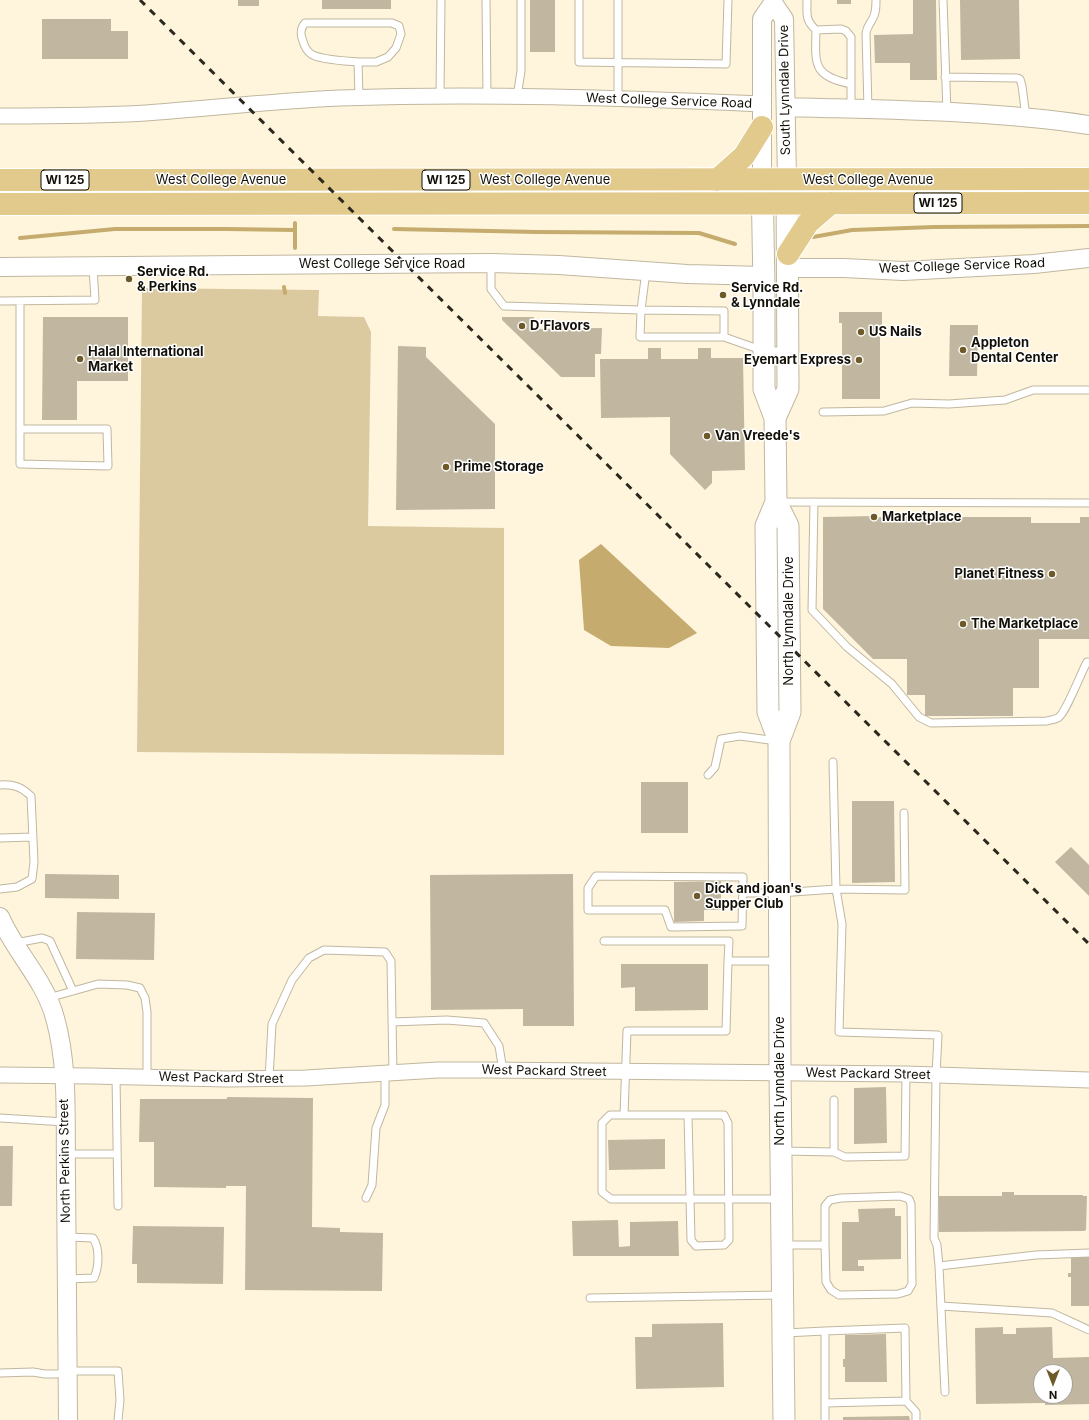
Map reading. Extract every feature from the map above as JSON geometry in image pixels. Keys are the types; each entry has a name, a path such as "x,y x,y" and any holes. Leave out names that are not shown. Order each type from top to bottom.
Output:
{"main road":[{"path":"717,180 744,156 762,127"},
{"name":"North Lynndale Drive","path":"762,179 764,389 775,418 776,502 766,526 766,615 768,712 779,741 780,1150 784,1420"},
{"name":"West College Avenue","path":"0,180 1089,179"},
{"name":"North Lynndale Drive","path":"775,418 788,389 787,180"},
{"name":"West College Avenue","path":"0,204 1089,203"},
{"path":"788,261 808,223 831,204"}],"street":[{"name":"South Lynndale Drive","path":"762,179 762,19 773,1 784,19 787,180"},
{"name":"West College Service Road","path":"0,116 79,116 129,114 279,101 440,96 618,99 762,104"},
{"path":"786,107 947,112 1042,118 1089,125"},
{"name":"West College Service Road","path":"788,261 844,268 903,271 1034,264 1089,258"},
{"name":"West College Service Road","path":"0,267 93,265 491,263 559,265 687,274 764,276"},
{"name":"North Perkins Street","path":"0,917 14,943 48,998 58,1031 64,1076 68,1420"},
{"name":"West Packard Street","path":"0,1076 116,1076 269,1079 438,1070 906,1074 1089,1080"}],"lane":[{"path":"440,96 441,0"},
{"path":"486,0 487,97"},
{"path":"517,97 521,71 521,0"},
{"path":"579,0 579,62 726,64 728,0"},
{"path":"618,0 618,99"},
{"path":"807,0 807,18 809,24 816,30 841,29 846,31 851,37 851,84 859,109"},
{"path":"859,109 866,33 876,11 876,0"},
{"path":"943,0 947,112"},
{"path":"392,22 399,26 401,34 396,48 388,57 376,62 358,62 329,59 311,54 304,46 301,36 301,27 304,23 392,22"},
{"path":"816,30 815,57 819,67 824,74 830,78 851,84"},
{"path":"358,62 359,98"},
{"path":"945,77 1020,79 1026,117"},
{"path":"491,263 491,289 504,306 724,311 724,337"},
{"path":"0,301 94,300 93,265"},
{"path":"646,271 641,310 640,337 724,337 764,351 789,351"},
{"path":"20,301 20,429 20,464 108,466 107,429 20,429"},
{"path":"823,412 884,411 912,404 949,404 1005,400 1033,390 1089,390"},
{"path":"776,502 1089,503"},
{"path":"814,502 812,610 847,647 892,684 919,717 931,723 1047,721 1060,717 1081,673 1087,662 1089,662"},
{"path":"708,775 715,767 720,739 740,736 779,741"},
{"path":"833,762 836,890 842,924 839,1032 938,1035 933,1222 939,1266 945,1392"},
{"path":"0,785 8,784 21,787 31,796 34,862 32,879 17,887 0,889"},
{"path":"743,893 836,890 905,890 904,813"},
{"path":"0,838 33,837"},
{"path":"596,876 743,877 743,893 742,926 671,927 665,910 588,910 588,888 596,876"},
{"path":"14,943 42,938 50,941 73,991"},
{"path":"604,942 728,941 726,1031 627,1031 624,1115"},
{"path":"269,1079 272,1024 292,980 309,958 324,950 385,952 391,961 392,1022 389,1073 385,1105 376,1128 372,1185 366,1198"},
{"path":"728,961 779,961"},
{"path":"48,998 98,984 127,985 140,988 145,998 147,1012 147,1077"},
{"path":"392,1022 447,1020 484,1023 499,1046 503,1071"},
{"path":"780,1150 834,1152 845,1157 905,1156 906,1074"},
{"path":"116,1076 118,1206"},
{"path":"834,1100 834,1152"},
{"path":"688,1115 690,1199 691,1240 696,1246 724,1245 729,1240 730,1199 728,1123 724,1116 688,1115 610,1115 602,1124 602,1192 611,1199 690,1199 730,1199 781,1199"},
{"path":"0,1118 65,1122"},
{"path":"66,1154 117,1154"},
{"path":"900,1196 909,1198 911,1204 912,1284 908,1291 898,1294 839,1295 830,1290 826,1282 825,1246 825,1206 830,1200 841,1198 900,1196"},
{"path":"66,1237 93,1238 97,1243 97,1270 94,1278 67,1279"},
{"path":"781,1245 825,1246"},
{"path":"939,1266 1036,1255 1089,1253"},
{"path":"590,1298 782,1295"},
{"path":"941,1306 1052,1313 1089,1330"},
{"path":"783,1333 905,1328 906,1401 916,1412 916,1420"},
{"path":"825,1332 826,1420"},
{"path":"0,1373 33,1372 56,1374 67,1371 118,1371 120,1400 118,1420"},
{"path":"825,1403 906,1401"}],"shaded area":[{"path":"142,288 319,290 318,316 364,317 371,332 368,526 504,528 504,755 137,752"},
{"path":"601,544 697,633 669,648 611,646 584,630 579,560"}],"building":[{"path":"238,0 259,0 259,6 238,6"},
{"path":"322,0 391,0 391,9 322,9"},
{"path":"530,0 555,0 555,52 530,52"},
{"path":"837,0 851,0 851,4 837,4"},
{"path":"913,0 936,0 937,80 910,80 910,63 875,63 874,35 913,34"},
{"path":"960,0 1019,0 1020,59 961,60"},
{"path":"42,19 111,19 111,31 128,31 128,59 42,59"},
{"path":"839,312 882,312 882,336 880,336 880,399 842,399 842,323 839,323"},
{"path":"43,317 128,317 128,381 77,381 77,420 42,420"},
{"path":"502,317 534,317 534,329 602,328 601,354 595,354 595,377 561,377 502,320"},
{"name":"Appleton Dental Center","path":"950,325 978,325 977,376 949,376"},
{"name":"Prime Storage","path":"398,346 426,347 426,357 495,424 495,509 396,510"},
{"name":"Van Vreede's","path":"648,348 661,348 661,359 698,359 698,348 711,348 711,358 743,358 745,470 712,471 712,483 705,490 670,454 670,417 601,418 600,359 648,359"},
{"name":"The Marketplace","path":"903,515 944,515 944,517 1031,517 1031,523 1080,523 1080,517 1089,517 1089,639 1039,639 1039,688 1013,688 1013,716 925,716 925,695 907,695 907,659 873,659 823,609 823,517 876,516 903,518"},
{"path":"641,782 688,782 688,833 641,833"},
{"path":"852,801 894,801 895,882 852,883"},
{"path":"1071,847 1089,865 1089,896 1055,862"},
{"path":"45,874 119,875 119,899 45,898"},
{"path":"573,874 574,1026 523,1026 523,1009 431,1010 430,875"},
{"name":"Dick and joan's Supper Club","path":"721,881 721,910 704,910 704,921 674,922 674,882"},
{"path":"77,912 155,913 154,960 76,959"},
{"path":"621,964 708,964 708,1010 635,1011 635,987 621,988"},
{"path":"886,1087 887,1143 854,1144 854,1088"},
{"path":"227,1097 313,1098 312,1227 340,1228 340,1232 383,1233 382,1291 245,1290 246,1186 226,1186 226,1188 154,1187 154,1142 139,1142 140,1099 227,1099"},
{"path":"665,1139 665,1169 609,1170 608,1140"},
{"path":"0,1146 13,1146 12,1206 0,1206"},
{"path":"1002,1192 1014,1192 1014,1195 1087,1196 1086,1230 939,1232 939,1196 1002,1196"},
{"path":"895,1208 895,1216 901,1216 901,1259 858,1260 858,1266 864,1266 864,1271 842,1271 842,1222 859,1222 858,1209"},
{"path":"618,1220 619,1247 630,1246 630,1222 678,1221 679,1256 573,1256 572,1221"},
{"path":"133,1226 224,1227 223,1284 137,1283 137,1264 132,1264"},
{"path":"1071,1257 1089,1257 1089,1306 1071,1306 1071,1277 1068,1277 1068,1273 1071,1273"},
{"path":"723,1323 724,1387 636,1389 635,1337 652,1337 652,1324"},
{"path":"1003,1327 1003,1334 1016,1334 1016,1328 1052,1327 1053,1358 1089,1357 1089,1404 1045,1405 1073,1404 1073,1364 1033,1364 1033,1403 976,1404 975,1328"},
{"path":"886,1334 887,1382 845,1382 845,1367 843,1367 843,1359 845,1359 845,1335"},
{"path":"909,1416 910,1420 843,1420 843,1417"}],"waterway":[{"path":"295,223 295,248"},
{"path":"813,237 852,230 934,227 1089,226"},
{"path":"20,238 115,229 295,230"},
{"path":"394,229 699,233 735,244"},
{"path":"284,287 285,293"}],"railway":[{"path":"140,0 1089,944"}],"place":[{"name":"Service Rd. & Perkins","path":"129,279"},
{"name":"Service Rd. & Lynndale","path":"723,295"},
{"name":"D’Flavors","path":"522,326"},
{"name":"US Nails","path":"861,332"},
{"name":"Appleton Dental Center","path":"963,350"},
{"name":"Halal International Market","path":"80,359"},
{"name":"Eyemart Express","path":"859,360"},
{"name":"Van Vreede's","path":"707,436"},
{"name":"Prime Storage","path":"446,467"},
{"name":"Marketplace","path":"874,517"},
{"name":"Planet Fitness","path":"1052,574"},
{"name":"The Marketplace","path":"963,624"},
{"name":"Dick and joan's Supper Club","path":"697,896"}]}
